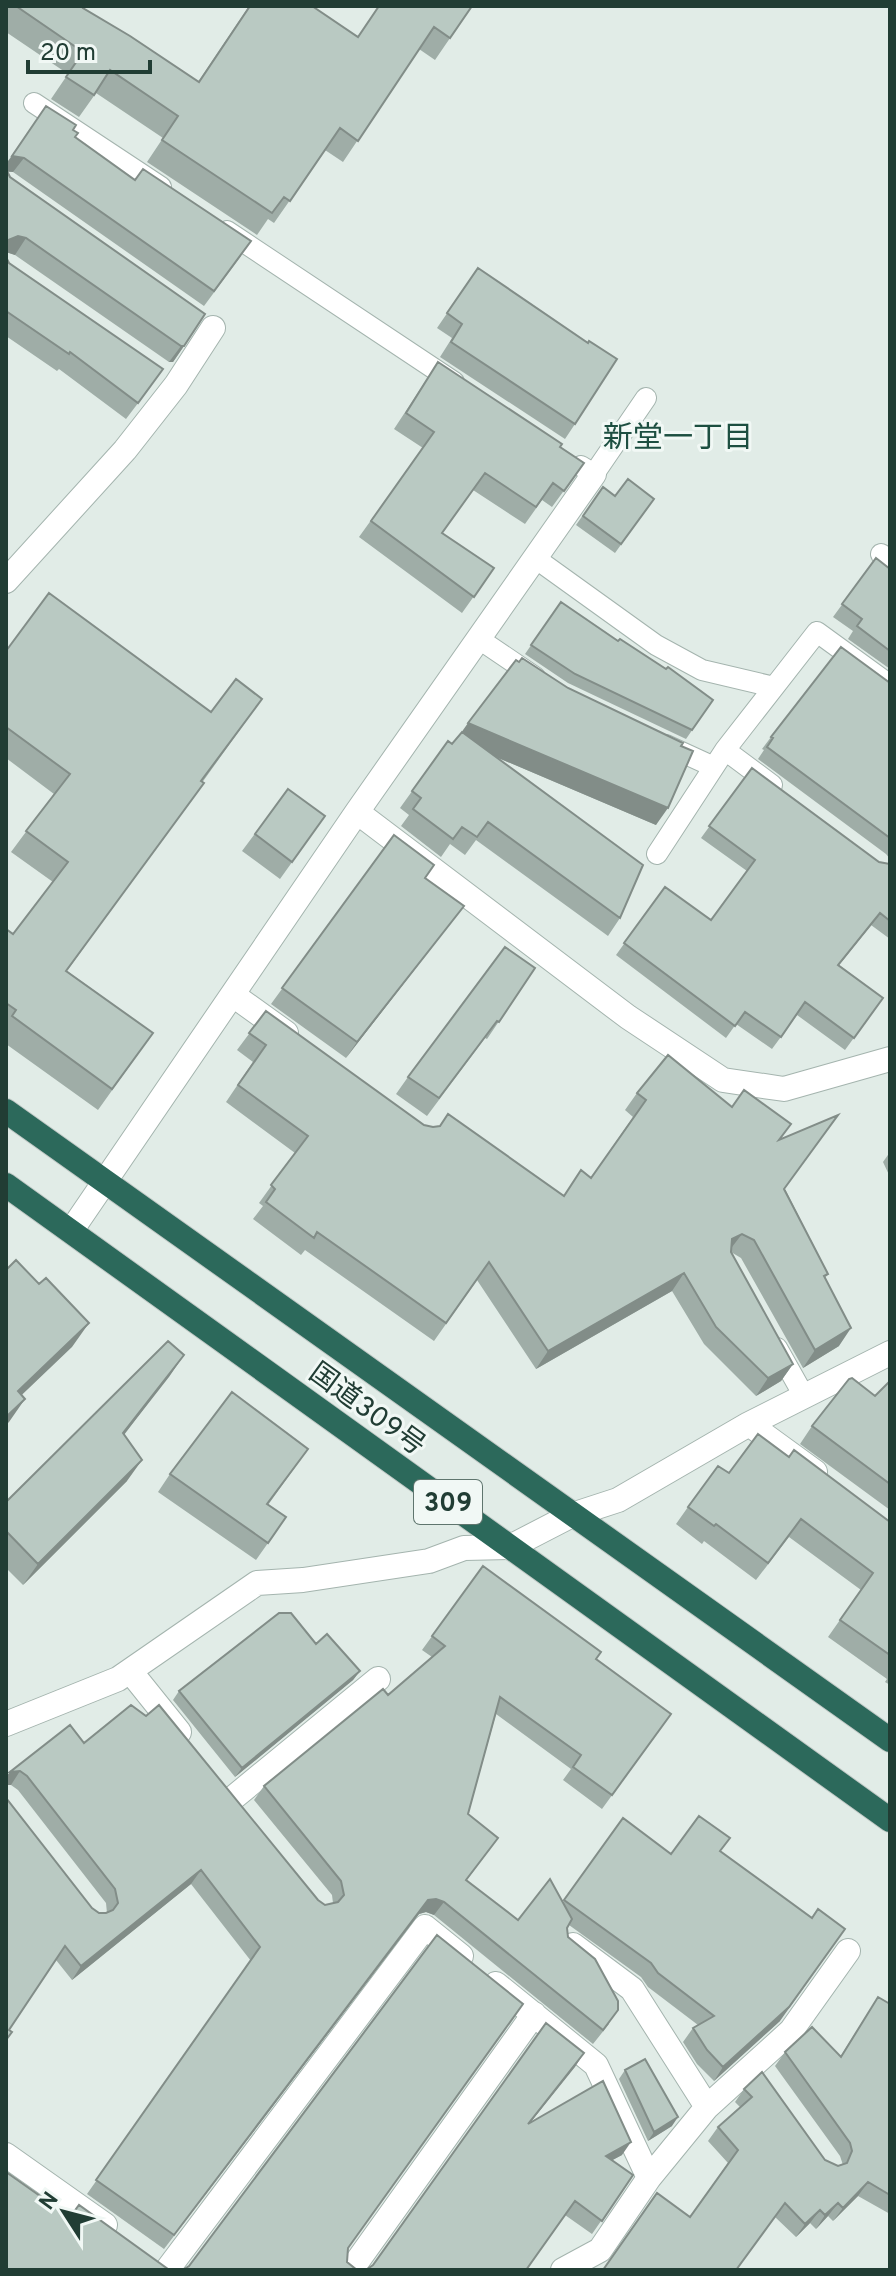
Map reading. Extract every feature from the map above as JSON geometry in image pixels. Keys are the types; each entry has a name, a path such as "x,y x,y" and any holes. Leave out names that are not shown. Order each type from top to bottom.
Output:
{"highway":[{"name":"国道309号","path":"6,1111 890,1740"},
{"name":"国道309号","path":"6,1185 890,1820"}],"street":[{"path":"6,581 125,450 176,385 207,324"},
{"path":"152,368 176,385"},
{"path":"71,1231 357,812 594,474"},
{"path":"357,812 628,1017 723,1080 784,1089 890,1059"},
{"path":"233,995 308,1049"},
{"path":"6,1724 118,1679 257,1583 303,1580 429,1561 464,1548 510,1547 572,1515 618,1500 749,1424 890,1353"},
{"path":"749,1424 839,1491"},
{"path":"130,1671 195,1751"},
{"path":"233,1798 378,1679"},
{"path":"214,1774 252,1821"},
{"path":"142,2252 168,2270 425,1927 596,2065 649,2178"},
{"path":"572,1944 632,1989 707,2107"},
{"path":"563,2270 600,2250 649,2178 707,2107 791,2031 848,1951"},
{"path":"351,2270 534,2014"},
{"path":"755,2063 773,2089"},
{"path":"6,2155 118,2234"}],"lane":[{"path":"34,103 181,201"},
{"path":"207,218 474,395"},
{"path":"567,457 594,474 646,398"},
{"path":"535,558 656,645 702,670 774,687"},
{"path":"657,854 720,759 817,632 890,685"},
{"path":"479,639 550,686"},
{"path":"649,737 720,759 789,798"},
{"path":"767,1330 804,1396"}],"building":[{"path":"16,6 84,6 199,82 250,6 312,6 358,37 379,6 472,6 450,38 434,27 358,141 340,128 290,201 284,197 272,213 162,140 178,116 110,70 94,95 66,77 83,52"},
{"path":"46,106 76,125 73,130 78,133 75,137 135,180 143,169 251,241 214,291 24,158 12,156"},
{"path":"6,169 10,177 205,314 184,346 26,238 18,236 6,241"},
{"path":"6,257 9,263 163,369 138,403 70,352 6,311"},
{"path":"478,268 588,343 617,359 575,424 451,342 462,324 447,313"},
{"path":"438,362 562,444 560,447 584,463 564,491 553,483 536,507 485,473 442,533 494,568 474,597 371,521 434,432 406,413"},
{"path":"628,479 654,499 621,544 583,516 603,487 615,496"},
{"path":"876,558 890,569 890,651 857,626 862,619 842,604"},
{"path":"49,593 211,712 236,679 262,699 66,971 153,1033 112,1089 12,1016 16,1010 6,1003 6,929 13,934 68,862 26,831 70,774 6,727 6,651"},
{"path":"561,602 618,641 620,639 666,669 668,667 713,700 692,730 575,674 531,645"},
{"path":"841,647 890,683 890,838 767,747 771,737"},
{"path":"522,658 568,688 683,743 681,746 693,751 668,808 468,723 516,660 519,662"},
{"path":"462,732 643,865 620,918 488,822 477,837 462,827 453,839 413,809 421,798 412,791 448,741 452,744"},
{"path":"752,768 879,862 890,864 890,921 880,913 838,965 883,998 854,1038 805,1002 781,1037 745,1012 735,1026 624,943 665,887 711,920 755,860 709,826"},
{"path":"288,789 325,816 292,862 255,834"},
{"path":"394,835 434,865 425,878 464,906 357,1042 282,988"},
{"path":"505,947 535,968 499,1022 439,1098 408,1077"},
{"path":"266,1011 424,1125 440,1126 448,1114 564,1196 581,1170 591,1178 646,1100 637,1093 668,1055 732,1107 744,1090 791,1124 779,1140 838,1115 784,1189 828,1274 824,1276 851,1328 815,1350 754,1240 742,1234 732,1239 731,1252 793,1364 768,1378 716,1327 684,1273 548,1351 489,1262 446,1323 317,1232 314,1238 266,1202 275,1189 271,1185 308,1136 238,1085 266,1045 249,1033"},
{"path":"16,1260 39,1284 46,1278 89,1323 18,1391 25,1399 6,1417 6,1270"},
{"path":"168,1341 184,1355 123,1433 142,1460 38,1564 6,1531 6,1502"},
{"path":"852,1378 875,1396 890,1381 890,1484 812,1426"},
{"path":"232,1392 308,1449 267,1504 286,1517 268,1543 170,1474"},
{"path":"758,1434 789,1457 794,1450 890,1522 890,1655 840,1620 873,1573 801,1519 768,1563 688,1507 718,1466 729,1473"},
{"path":"483,1566 601,1652 596,1659 671,1714 612,1795 573,1767 581,1755 500,1697 468,1814 498,1838 466,1880 518,1920 550,1879 572,1919 567,1928 568,1937 595,1959 618,2001 618,2010 603,2030 444,1902 428,1900 174,2235 96,2180 260,1947 201,1870 81,1966 65,1946 9,2030 12,2032 6,2040 6,1798 92,1908 106,1913 118,1903 115,1889 27,1776 20,1771 10,1772 70,1725 84,1743 131,1705 146,1716 159,1705 318,1900 325,1905 338,1902 344,1895 341,1881 264,1786 383,1689 388,1695 445,1646 432,1636"},
{"path":"279,1613 291,1613 316,1644 327,1634 360,1671 242,1768 179,1691"},
{"path":"699,1816 730,1838 720,1851 812,1918 818,1909 845,1929 789,2007 723,2067 693,2028 714,2016 658,1973 651,1963 564,1900 623,1818 671,1854"},
{"path":"437,1935 523,2004 348,2248 347,2262 357,2270 183,2270 189,2266"},
{"path":"878,1997 890,2004 890,2195 868,2182 843,2208 838,2203 825,2215 820,2210 805,2224 785,2203 736,2270 603,2270 657,2193 690,2217 738,2150 718,2127 752,2097 744,2089 762,2072 825,2160 838,2166 847,2163 852,2151 850,2143 785,2052 812,2027 841,2057"},
{"path":"546,2023 584,2053 528,2124 603,2081 631,2142 606,2156 633,2175 602,2221 575,2201 526,2270 366,2270 373,2265"},
{"path":"645,2059 678,2117 654,2132 625,2070"},
{"path":"6,2172 70,2217 79,2205 168,2269 180,2270 6,2270"}],"district":[{"name":"新堂一丁目","path":"678,437"}]}
